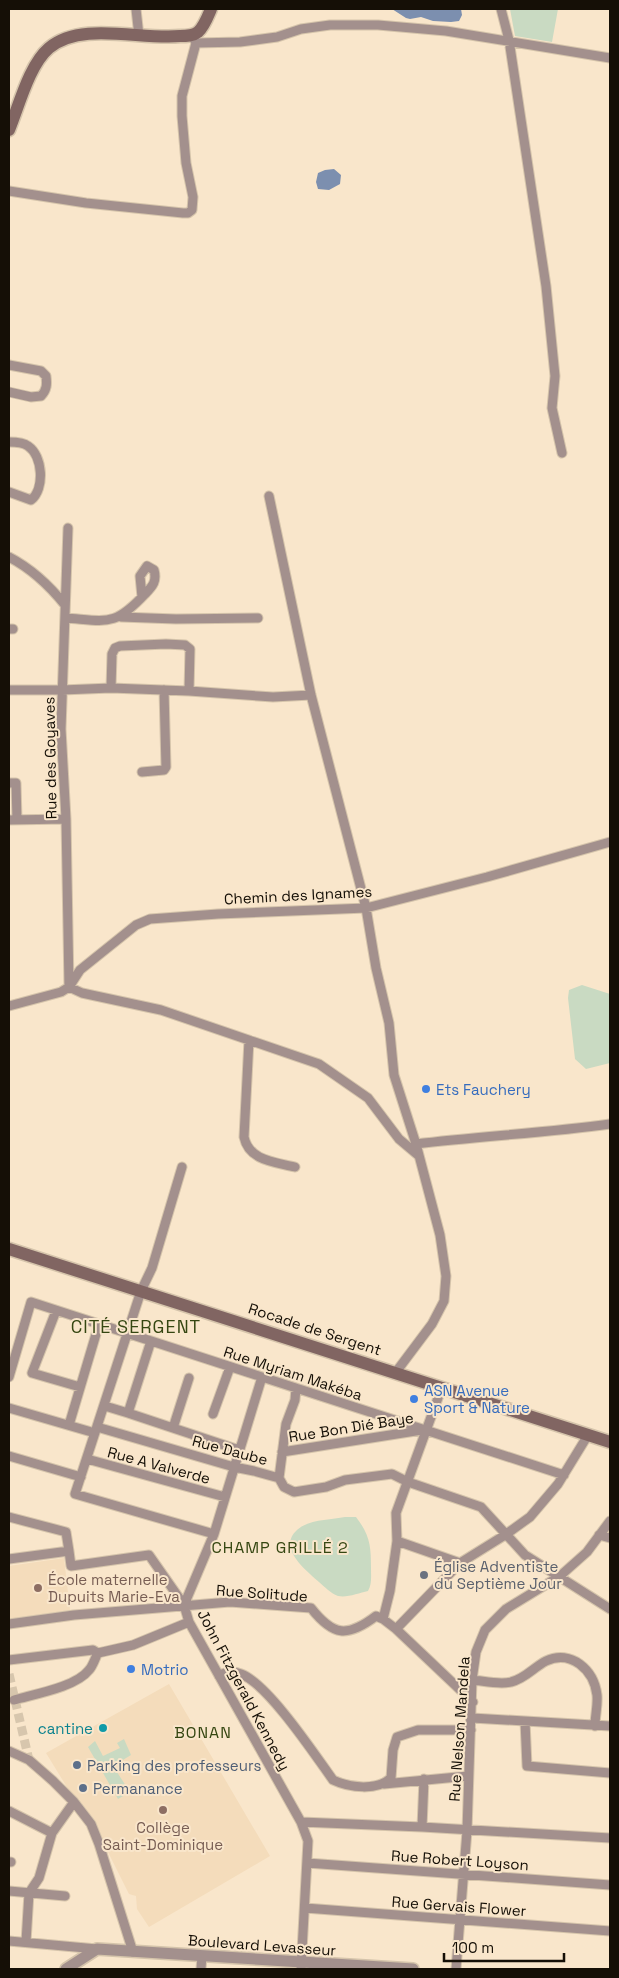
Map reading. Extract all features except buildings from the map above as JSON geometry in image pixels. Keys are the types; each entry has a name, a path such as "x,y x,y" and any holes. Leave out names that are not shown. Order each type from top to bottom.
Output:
{"main road":[{"path":"9,130 34,69 49,48 77,35 92,33 194,39 211,9"},
{"name":"Rocade de Sergent","path":"9,1249 610,1442"}],"street":[{"path":"136,9 139,36"},
{"path":"501,9 509,40 546,286 555,376 552,408 562,453"},
{"path":"9,191 123,207 183,213 188,213 192,210 193,198 186,163 182,96 194,39 240,42 277,37 301,29 330,25 378,25 446,31 610,58"},
{"path":"9,365 41,371 46,376 47,383 46,391 41,396 31,397 9,392"},
{"path":"9,442 20,442 29,446 37,456 40,466 37,495 31,500 9,492"},
{"path":"268,496 311,695 366,908 376,968 389,1023 394,1075 416,1144 440,1235 446,1276 444,1301 432,1324 396,1372"},
{"name":"Rue des Goyaves","path":"68,528 61,729 66,819 69,987"},
{"path":"9,557 24,565 52,588 65,605"},
{"path":"121,617 136,605 142,597"},
{"path":"64,618 103,620 121,617 176,619 258,618"},
{"path":"111,688 112,654 114,648 120,646 166,644 185,645 190,650 189,691"},
{"path":"9,690 111,688 273,697 311,695"},
{"path":"142,772 165,769 164,690"},
{"path":"9,783 16,783 13,820 66,819"},
{"name":"Chemin des Ignames","path":"69,987 80,970 136,925 150,919 218,914 366,908 487,877 610,842"},
{"path":"9,1006 61,992 69,987 82,993 161,1010 319,1064 368,1098 399,1139 418,1155"},
{"path":"249,1040 244,1138 246,1146 262,1160 294,1167"},
{"path":"416,1144 482,1136 552,1132 610,1124"},
{"path":"182,1167 152,1268 141,1291 75,1494 214,1534"},
{"name":"Rue Myriam Makéba","path":"9,1377 31,1302 564,1475"},
{"path":"56,1311 32,1373 80,1387"},
{"path":"69,1425 99,1324"},
{"path":"128,1414 151,1341"},
{"path":"213,1414 230,1367"},
{"name":"John Fitzgerald Kennedy","path":"262,1377 214,1534 184,1605 189,1622 301,1822 308,1841 301,1966"},
{"path":"173,1428 189,1378"},
{"path":"442,1387 396,1513 397,1541 390,1590 383,1619 473,1702"},
{"path":"279,1478 286,1424 295,1400 296,1388"},
{"path":"104,1406 240,1450"},
{"name":"Rue Daube","path":"9,1408 234,1467 254,1470 279,1478 284,1488 294,1492 326,1487 345,1480 392,1474 408,1482 481,1507 525,1554 610,1609"},
{"name":"Rue Bon Dié Baye","path":"282,1452 425,1430"},
{"path":"396,1629 460,1563 506,1535 530,1517 564,1475 588,1435"},
{"path":"9,1456 81,1476"},
{"name":"Rue A Valverde","path":"87,1460 225,1498"},
{"path":"9,1517 66,1532 71,1566 149,1555 184,1605 74,1615 9,1624"},
{"name":"Rue Nelson Mandela","path":"456,1969 462,1874 467,1831 468,1776 473,1702 472,1680 476,1652 485,1630 506,1609 560,1576 587,1552 610,1521"},
{"path":"600,1535 610,1538"},
{"path":"397,1541 460,1563"},
{"path":"9,1558 69,1551"},
{"name":"Rue Solitude","path":"184,1605 230,1602 311,1608 323,1622 333,1629 352,1631 376,1616 383,1619"},
{"path":"9,1660 93,1650 98,1653 133,1644 189,1622"},
{"path":"14,1700 78,1680 91,1669 98,1653"},
{"path":"472,1680 510,1683 546,1661 561,1656 576,1661 592,1675 597,1695 595,1726"},
{"path":"219,1676 225,1672 240,1674 265,1692 333,1780 346,1786 468,1776"},
{"path":"472,1718 610,1726"},
{"path":"525,1721 527,1766 610,1773"},
{"path":"384,1784 391,1778 393,1750 397,1737 418,1730 471,1730"},
{"path":"9,1751 29,1760 74,1802 91,1824 99,1844 130,1948"},
{"path":"422,1827 424,1780"},
{"path":"26,1942 29,1893 39,1878 52,1833 74,1802"},
{"path":"9,1811 52,1833"},
{"path":"301,1822 610,1838"},
{"name":"Rue Robert Loyson","path":"307,1863 610,1885"},
{"path":"9,1890 65,1896"},
{"name":"Rue Gervais Flower","path":"305,1908 610,1931"},
{"name":"Boulevard Levasseur","path":"9,1941 103,1949 130,1948 301,1966 413,1969"},
{"path":"66,1969 103,1949"},
{"path":"201,1969 202,1956"}],"shaded area":[{"name":"École maternelle Dupuits Marie-Eva","path":"64,1558 70,1610 9,1619 9,1566"},
{"name":"Collège Saint-Dominique","path":"169,1684 270,1856 149,1927 137,1909 136,1896 129,1894 94,1824 73,1797 46,1753"}],"green space":[{"path":"510,9 558,9 552,42 515,36"},
{"path":"582,985 610,994 610,1063 586,1069 575,1059 568,998 569,990"},
{"path":"345,1517 356,1517 367,1535 371,1553 371,1580 368,1591 349,1596 338,1596 330,1592 301,1565 290,1544 292,1537 302,1526"},
{"path":"124,1739 131,1755 113,1766 130,1792 118,1799 88,1747 95,1741 103,1756 120,1748 117,1743"}],"water":[{"path":"392,9 461,9 462,15 459,21 433,21 421,17 406,18"},
{"path":"334,169 341,175 340,184 329,190 318,189 316,182 318,173"}],"tunnel":[{"path":"9,1674 29,1760"}],"place":[{"name":"Ets Fauchery","path":"426,1089"},
{"name":"ASN Avenue Sport & Nature","path":"414,1399"},
{"name":"Église Adventiste du Septième Jour","path":"424,1575"},
{"name":"École maternelle Dupuits Marie-Eva","path":"38,1588"},
{"name":"Motrio","path":"131,1669"},
{"name":"cantine","path":"103,1728"},
{"name":"Parking des professeurs","path":"77,1765"},
{"name":"Permanance","path":"83,1788"},
{"name":"Collège Saint-Dominique","path":"163,1810"}],"district":[{"name":"CITÉ SERGENT","path":"136,1326"},
{"name":"CHAMP GRILLÉ 2","path":"280,1547"},
{"name":"BONAN","path":"203,1732"}]}
